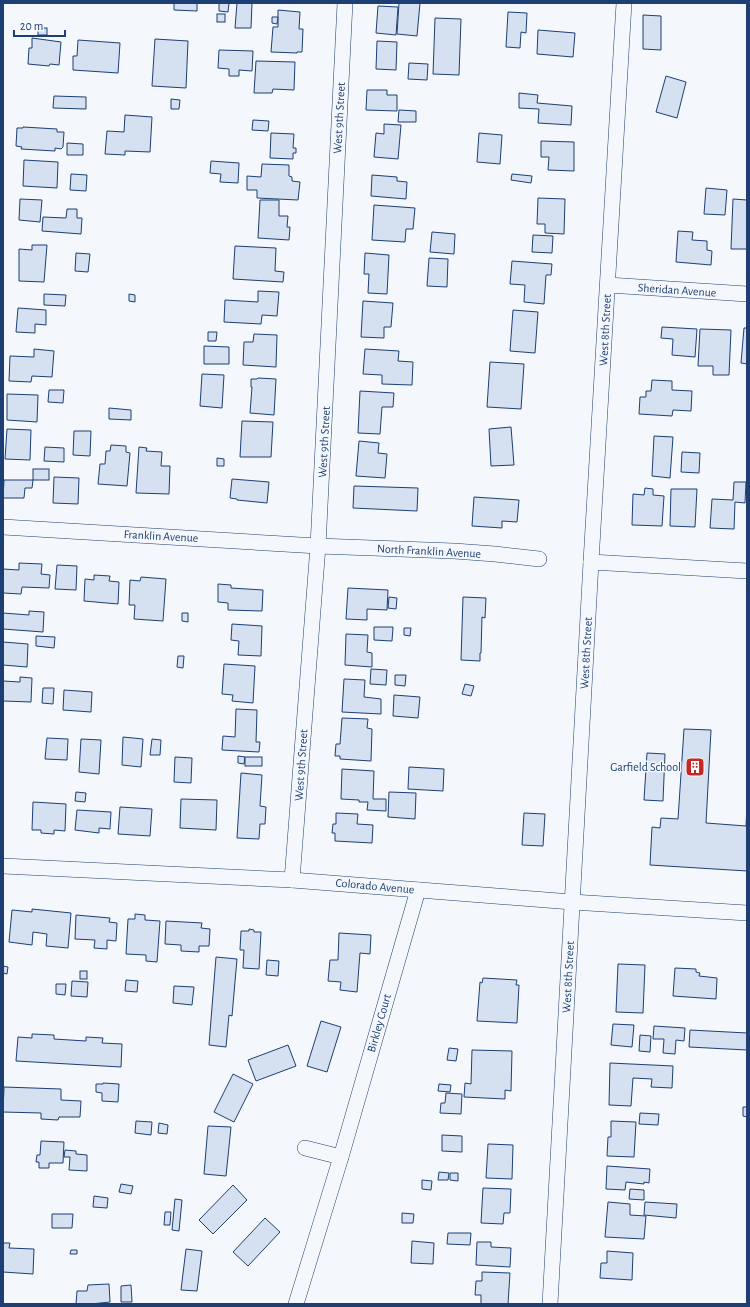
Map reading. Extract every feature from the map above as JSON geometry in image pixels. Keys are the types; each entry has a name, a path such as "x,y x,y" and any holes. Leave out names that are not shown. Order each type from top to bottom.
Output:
{"street":[{"name":"West 9th Street","path":"292,880 318,546 345,3"},
{"name":"West 8th Street","path":"550,1304 591,562 624,3"},
{"name":"Sheridan Avenue","path":"608,286 747,294"},
{"name":"Franklin Avenue","path":"3,527 318,546"},
{"name":"North Franklin Avenue","path":"318,546 454,551 539,559"},
{"path":"591,562 747,571"},
{"name":"Colorado Avenue","path":"3,866 292,880 572,902 747,913"},
{"name":"Birkley Court","path":"296,1304 341,1156 418,890"},
{"path":"304,1148 341,1156"}],"building":[{"path":"174,3 197,3 197,11 174,10"},
{"path":"219,3 229,3 228,12 219,11"},
{"path":"237,3 252,3 251,28 235,28"},
{"path":"399,3 420,3 417,36 397,34"},
{"path":"378,6 398,7 396,35 376,33"},
{"path":"278,10 300,12 299,29 303,29 302,52 271,52 273,27 278,27"},
{"path":"508,12 527,13 526,33 521,32 520,48 506,47"},
{"path":"217,14 225,14 225,22 217,22"},
{"path":"643,15 661,16 661,50 643,49"},
{"path":"272,17 278,17 277,24 272,23"},
{"path":"435,18 461,19 459,75 433,74"},
{"path":"38,28 47,28 47,35 38,35"},
{"path":"538,30 575,33 573,57 537,54"},
{"path":"32,38 61,42 59,65 50,64 49,66 28,64 29,48 32,48"},
{"path":"155,39 188,41 186,88 152,86"},
{"path":"78,40 120,43 118,73 73,70 73,56 77,56"},
{"path":"377,41 397,42 396,70 376,69"},
{"path":"219,50 253,51 252,71 239,70 239,76 229,76 229,69 218,68"},
{"path":"256,61 295,62 294,90 273,89 272,93 254,93"},
{"path":"409,63 428,64 427,80 408,79"},
{"path":"666,76 686,82 677,118 656,112"},
{"path":"367,90 387,90 387,95 397,95 397,111 366,110"},
{"path":"519,93 538,95 537,103 572,106 571,125 538,123 539,109 519,108"},
{"path":"54,96 86,97 86,109 53,108"},
{"path":"171,99 180,100 179,109 171,109"},
{"path":"399,110 416,111 416,122 398,122"},
{"path":"125,115 152,117 150,152 125,151 125,155 105,154 107,131 124,132"},
{"path":"253,120 269,121 268,131 252,130"},
{"path":"384,124 401,125 398,159 374,157 376,133 384,134"},
{"path":"17,128 57,129 57,132 64,132 63,147 61,149 55,148 55,151 21,149 22,147 16,146"},
{"path":"271,133 294,134 293,148 296,148 296,153 293,153 293,159 270,158"},
{"path":"479,133 502,135 500,164 477,162"},
{"path":"541,141 574,142 574,171 548,170 549,157 541,157"},
{"path":"67,143 83,144 83,155 67,155"},
{"path":"24,160 58,162 57,188 23,186"},
{"path":"211,161 239,163 238,183 220,182 221,174 210,173"},
{"path":"262,164 289,165 289,176 292,177 292,181 300,182 298,200 257,198 257,190 247,190 247,176 261,177"},
{"path":"71,174 87,175 86,191 70,190"},
{"path":"512,174 532,176 531,183 511,180"},
{"path":"372,175 397,177 397,181 407,182 406,199 371,196"},
{"path":"706,188 727,190 725,215 704,214"},
{"path":"538,198 565,199 564,234 545,233 545,224 537,224"},
{"path":"20,199 42,200 40,222 19,220"},
{"path":"733,199 747,200 747,249 731,249"},
{"path":"260,200 279,200 279,216 288,216 287,227 290,227 289,240 258,238"},
{"path":"374,205 415,208 413,229 406,229 405,242 372,240"},
{"path":"67,209 77,209 77,218 82,218 81,234 42,231 43,217 66,218"},
{"path":"678,231 693,232 692,240 707,241 707,250 712,251 711,265 676,262"},
{"path":"432,232 455,234 454,254 430,252"},
{"path":"533,235 553,236 552,253 532,252"},
{"path":"32,245 47,245 44,282 19,281 19,249 32,250"},
{"path":"235,246 276,248 275,271 284,272 283,282 233,279"},
{"path":"76,253 90,254 88,272 75,271"},
{"path":"365,253 389,255 387,294 368,293 369,274 364,274"},
{"path":"429,258 448,259 447,287 427,286"},
{"path":"512,261 552,264 551,275 546,275 544,304 524,302 525,285 510,284"},
{"path":"258,291 279,292 277,316 262,315 261,324 224,322 225,300 258,302"},
{"path":"44,294 66,295 65,306 44,305"},
{"path":"129,294 135,295 135,302 129,301"},
{"path":"363,301 393,303 391,327 384,327 384,338 361,337"},
{"path":"18,308 46,310 46,325 35,324 35,333 16,332"},
{"path":"513,310 538,312 535,353 510,351"},
{"path":"662,327 697,329 695,357 672,355 673,339 661,338"},
{"path":"744,328 747,328 747,364 741,363"},
{"path":"700,329 731,330 729,375 713,375 713,366 698,366"},
{"path":"208,332 217,332 216,341 208,341"},
{"path":"254,334 277,335 276,367 243,365 244,342 253,342"},
{"path":"204,346 229,347 229,364 204,364"},
{"path":"34,349 54,351 52,377 32,376 31,382 9,381 10,356 34,357"},
{"path":"365,349 399,351 398,361 413,362 412,385 382,384 382,375 363,374"},
{"path":"490,362 524,364 521,409 487,407"},
{"path":"202,374 224,375 222,408 200,406"},
{"path":"251,379 276,379 274,415 250,413 252,387"},
{"path":"652,380 672,381 672,390 692,391 691,411 673,410 672,416 639,414 640,397 646,397 646,391 651,391"},
{"path":"49,390 64,390 63,403 48,402"},
{"path":"360,391 394,393 393,407 382,407 380,434 358,433"},
{"path":"7,394 38,395 37,422 7,420"},
{"path":"109,408 131,410 131,420 109,419"},
{"path":"242,421 273,422 271,457 240,457"},
{"path":"511,427 514,465 491,466 489,429"},
{"path":"7,429 31,430 30,460 5,459"},
{"path":"74,431 91,431 90,456 73,455"},
{"path":"654,436 673,437 670,478 652,476"},
{"path":"359,441 379,443 378,453 387,454 385,478 356,476"},
{"path":"111,445 126,446 126,452 130,453 127,486 98,484 100,464 105,464 106,451 110,451"},
{"path":"45,447 64,448 64,462 44,461"},
{"path":"139,447 147,448 146,451 162,452 161,466 170,466 169,494 136,493"},
{"path":"682,452 700,453 699,473 681,472"},
{"path":"217,458 224,459 224,466 217,466"},
{"path":"33,469 49,469 49,480 33,480"},
{"path":"54,477 79,478 78,504 53,503"},
{"path":"232,479 269,482 267,503 230,498"},
{"path":"4,480 33,480 32,488 25,488 24,498 3,498"},
{"path":"734,482 746,482 745,503 735,502 734,529 710,528 712,499 733,500"},
{"path":"354,486 418,488 417,511 353,508"},
{"path":"645,488 653,489 653,495 664,496 662,526 632,525 633,494 644,495"},
{"path":"671,489 697,489 695,527 670,526"},
{"path":"474,497 519,500 517,522 502,521 502,528 472,526"},
{"path":"19,563 42,564 41,574 50,575 49,588 22,587 21,594 3,593 3,569 19,570"},
{"path":"57,565 77,566 76,590 55,589"},
{"path":"94,575 110,576 109,581 119,582 118,604 84,601 85,579 94,580"},
{"path":"141,577 166,579 163,621 134,619 135,605 129,605 130,580 140,581"},
{"path":"218,584 231,585 231,588 263,590 262,611 228,610 228,603 218,602"},
{"path":"348,588 388,590 387,610 367,609 367,620 346,619"},
{"path":"389,597 397,598 396,609 388,608"},
{"path":"463,597 486,598 485,618 482,617 480,661 461,660"},
{"path":"29,611 44,612 43,632 3,629 3,613 29,615"},
{"path":"182,613 188,613 188,622 182,621"},
{"path":"232,624 262,626 261,656 238,655 239,641 231,640"},
{"path":"374,627 393,627 392,641 374,640"},
{"path":"404,628 411,628 410,636 404,635"},
{"path":"346,634 368,635 367,652 372,653 372,667 345,665"},
{"path":"36,636 55,637 54,648 36,646"},
{"path":"3,642 28,644 27,667 3,665"},
{"path":"178,656 184,656 183,668 177,667"},
{"path":"224,664 255,666 253,703 232,701 233,695 222,694"},
{"path":"371,669 387,670 386,685 370,684"},
{"path":"395,675 406,675 405,686 395,685"},
{"path":"20,677 32,678 31,702 3,701 3,681 20,682"},
{"path":"344,679 365,680 364,697 381,699 381,714 342,712"},
{"path":"465,684 474,686 471,696 462,694"},
{"path":"43,688 54,688 53,704 42,703"},
{"path":"64,690 92,692 91,712 63,710"},
{"path":"394,695 420,697 418,718 393,716"},
{"path":"236,709 257,710 256,742 260,742 259,752 222,750 223,736 235,737"},
{"path":"342,718 368,719 367,728 372,729 371,761 340,759 340,756 335,756 336,744 340,744"},
{"name":"Garfield School","path":"684,729 711,730 706,823 746,826 747,805 747,871 650,865 652,827 660,828 661,818 678,819"},
{"path":"123,737 143,739 141,767 122,765"},
{"path":"47,738 68,739 67,760 45,759"},
{"path":"81,739 101,740 99,774 79,772"},
{"path":"152,739 161,740 160,755 150,755"},
{"path":"647,753 665,754 663,801 644,800"},
{"path":"238,756 245,757 244,764 238,763"},
{"path":"175,757 192,758 191,783 174,782"},
{"path":"245,757 262,757 262,766 245,766"},
{"path":"409,767 444,769 443,791 408,789"},
{"path":"342,769 374,771 373,799 386,799 386,811 367,810 368,802 341,799"},
{"path":"241,773 262,775 260,806 266,807 265,824 260,824 259,839 237,838"},
{"path":"76,792 86,793 85,802 75,801"},
{"path":"389,792 416,793 415,819 388,817"},
{"path":"181,799 217,800 216,830 180,828"},
{"path":"33,802 66,804 65,831 54,830 54,834 41,833 41,830 32,830"},
{"path":"120,807 152,809 150,836 118,834"},
{"path":"77,810 111,812 110,829 99,828 99,833 75,830"},
{"path":"336,813 358,814 357,824 373,825 372,843 335,841 335,833 332,833 333,824 336,824"},
{"path":"524,813 545,814 543,846 522,845"},
{"path":"32,909 71,913 68,948 46,946 47,934 33,932 32,945 9,942 12,910 32,912"},
{"path":"135,914 145,915 145,920 160,921 157,962 146,961 146,955 126,954 128,919 135,919"},
{"path":"76,915 110,918 109,922 117,923 116,941 107,940 107,949 94,948 95,940 75,939"},
{"path":"166,921 202,923 201,928 210,929 209,946 199,946 199,952 181,951 181,945 165,944"},
{"path":"249,929 254,930 254,932 261,932 259,969 243,968 244,950 240,950 241,931 249,931"},
{"path":"339,933 371,935 370,954 360,953 357,992 340,990 341,982 328,981 330,960 338,960"},
{"path":"216,957 237,959 232,1016 229,1015 226,1047 209,1045"},
{"path":"267,960 279,961 278,976 266,975"},
{"path":"618,964 645,965 643,1013 616,1012"},
{"path":"3,966 8,967 7,974 3,973"},
{"path":"675,968 696,969 696,972 700,973 699,976 717,978 716,999 673,996"},
{"path":"80,971 87,971 87,979 80,979"},
{"path":"483,978 517,980 516,985 519,985 517,1023 477,1021 480,982 482,983"},
{"path":"126,980 138,981 137,992 125,991"},
{"path":"72,981 88,982 87,997 71,996"},
{"path":"56,984 66,984 65,995 56,994"},
{"path":"174,986 194,987 192,1005 173,1003"},
{"path":"321,1021 341,1027 327,1072 307,1066"},
{"path":"613,1024 634,1025 632,1047 611,1045"},
{"path":"654,1026 685,1028 684,1041 676,1040 675,1054 663,1053 664,1039 653,1039"},
{"path":"690,1030 747,1033 747,1050 689,1047"},
{"path":"32,1034 54,1035 54,1039 86,1041 86,1037 103,1038 102,1043 122,1044 121,1067 16,1061 18,1037 32,1038"},
{"path":"640,1035 651,1036 650,1052 639,1051"},
{"path":"288,1045 296,1066 256,1081 248,1060"},
{"path":"449,1048 458,1049 456,1061 447,1060"},
{"path":"472,1050 512,1051 511,1091 505,1090 505,1099 464,1097 465,1083 471,1084"},
{"path":"610,1063 673,1066 672,1088 651,1087 652,1079 633,1078 631,1106 609,1105"},
{"path":"233,1074 253,1084 234,1122 214,1112"},
{"path":"96,1084 119,1084 118,1102 102,1101 102,1093 96,1092"},
{"path":"439,1084 451,1085 450,1092 438,1091"},
{"path":"4,1087 61,1089 61,1100 81,1101 80,1117 59,1117 58,1120 41,1119 41,1113 3,1112"},
{"path":"446,1093 462,1094 461,1114 440,1113 441,1103 445,1103"},
{"path":"743,1107 747,1107 747,1117 743,1116"},
{"path":"640,1113 659,1114 658,1125 639,1124"},
{"path":"136,1121 152,1122 151,1135 135,1133"},
{"path":"611,1121 636,1122 634,1157 607,1156 608,1137 611,1137"},
{"path":"159,1123 168,1125 167,1134 158,1133"},
{"path":"208,1126 231,1127 226,1176 204,1174"},
{"path":"442,1135 462,1136 462,1152 442,1151"},
{"path":"41,1141 64,1142 63,1163 49,1163 49,1168 39,1168 39,1162 36,1162 37,1155 40,1155"},
{"path":"488,1144 513,1145 512,1179 486,1178"},
{"path":"65,1150 76,1151 76,1154 87,1155 87,1171 69,1170 70,1157 64,1157"},
{"path":"607,1166 650,1169 649,1183 644,1182 644,1184 626,1182 625,1190 606,1189"},
{"path":"439,1172 449,1173 448,1180 438,1180"},
{"path":"450,1173 458,1173 458,1181 450,1180"},
{"path":"422,1180 432,1181 431,1190 422,1189"},
{"path":"121,1184 133,1186 131,1194 119,1192"},
{"path":"233,1185 247,1200 213,1234 199,1220"},
{"path":"483,1188 511,1189 510,1213 504,1213 503,1224 481,1223"},
{"path":"630,1189 644,1190 644,1200 629,1199"},
{"path":"94,1196 108,1198 107,1208 93,1207"},
{"path":"175,1199 182,1200 179,1231 172,1230"},
{"path":"608,1202 630,1204 630,1215 646,1216 644,1239 605,1237"},
{"path":"645,1202 677,1204 676,1218 644,1215"},
{"path":"165,1212 171,1212 170,1225 164,1225"},
{"path":"402,1213 414,1214 413,1223 402,1223"},
{"path":"52,1214 73,1214 72,1228 52,1228"},
{"path":"265,1218 280,1232 248,1266 233,1252"},
{"path":"448,1233 471,1233 470,1245 447,1244"},
{"path":"412,1241 434,1243 433,1264 411,1263"},
{"path":"477,1242 491,1242 491,1247 511,1248 510,1267 476,1265"},
{"path":"3,1243 10,1243 9,1248 34,1249 33,1274 3,1272"},
{"path":"186,1249 202,1251 197,1291 181,1290"},
{"path":"71,1250 77,1250 77,1254 70,1254"},
{"path":"607,1251 633,1253 632,1280 600,1278 601,1263 607,1263"},
{"path":"482,1272 510,1273 508,1304 481,1304 481,1295 475,1295 476,1281 482,1281"},
{"path":"109,1284 110,1302 76,1304 77,1291 87,1291 88,1285"},
{"path":"131,1285 132,1302 121,1302 121,1286"}],"place":[{"name":"Garfield School","path":"695,767"}]}
